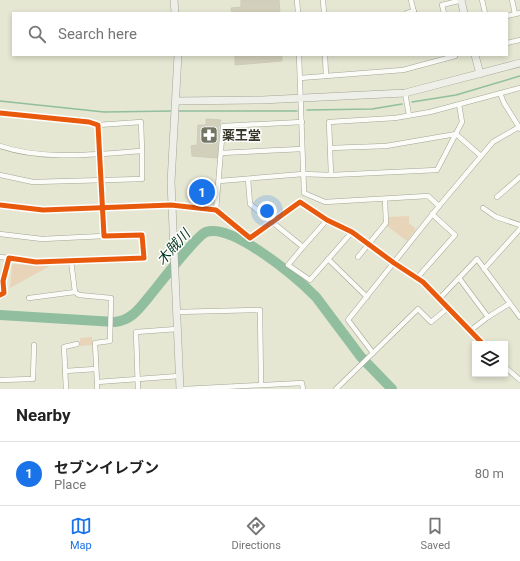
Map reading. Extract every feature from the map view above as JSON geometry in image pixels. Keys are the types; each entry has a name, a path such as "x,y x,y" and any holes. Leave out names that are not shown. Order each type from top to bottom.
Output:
{"street":[{"path":"174,0 176,12"},
{"path":"297,0 298,12"},
{"path":"323,0 324,12"},
{"path":"411,0 414,12"},
{"path":"442,3 462,0 464,12"},
{"path":"482,0 485,12"},
{"path":"508,16 518,14 512,0"},
{"path":"508,43 520,40"},
{"path":"178,56 171,205 175,266 175,312 180,389"},
{"path":"300,56 304,193 325,202 384,200 428,196 439,206"},
{"path":"326,56 326,76"},
{"path":"300,78 403,70 455,56"},
{"path":"475,56 480,74"},
{"path":"176,101 302,98 405,93 520,63"},
{"path":"331,175 330,122 409,115 520,88"},
{"path":"405,93 409,115"},
{"path":"373,353 348,320 432,214 493,142 520,128 504,103 500,93"},
{"path":"219,181 303,174 331,175 437,170 462,122 459,104"},
{"path":"0,113 89,122 98,125 141,122 142,179 33,182 0,175"},
{"path":"216,210 223,126 302,122"},
{"path":"98,125 101,154 104,236"},
{"path":"330,148 386,146 456,134"},
{"path":"456,134 481,156"},
{"path":"0,146 16,152 42,155 101,154 142,151"},
{"path":"221,153 302,149"},
{"path":"497,197 520,177"},
{"path":"248,179 250,204 303,247"},
{"path":"358,257 386,223 384,200"},
{"path":"0,205 43,210 171,205 216,210 250,238 300,202 327,220 352,232 417,278 440,298 480,341"},
{"path":"483,208 496,217 520,225"},
{"path":"417,278 455,235 432,214"},
{"path":"327,220 288,265 310,280 352,232"},
{"path":"484,269 520,229"},
{"path":"0,234 42,239 142,235 144,258 36,262 0,257"},
{"path":"0,295 4,293 2,281 8,258"},
{"path":"328,259 367,297"},
{"path":"440,298 477,259 520,317"},
{"path":"71,261 75,292 79,296 111,298 110,341 95,343 97,389"},
{"path":"459,278 488,317"},
{"path":"29,298 75,292"},
{"path":"471,330 509,304"},
{"path":"344,389 338,387 418,309 431,322 448,308"},
{"path":"175,312 260,310 261,384"},
{"path":"138,389 136,332 177,329"},
{"path":"66,389 64,347 77,344"},
{"path":"0,380 33,379 34,345"},
{"path":"65,372 96,369"},
{"path":"508,370 520,380"},
{"path":"97,382 179,376"},
{"path":"184,389 302,383 303,389"}],"shaded area":[{"path":"409,216 409,223 416,229 407,241 387,226 389,217"},
{"path":"12,264 50,266 10,288"},
{"path":"92,337 93,345 80,346 80,338"}],"building":[{"path":"241,0 279,0 280,12 232,12 231,8 241,7"},
{"path":"235,56 282,56 282,61 235,65"},
{"name":"薬王堂","path":"206,119 221,120 219,126 217,158 192,156 191,146 197,145 198,125 206,125"},
{"path":"197,181 209,181 207,204 197,203"}],"waterway":[{"path":"412,102 456,95 520,76"},
{"path":"0,101 104,112 173,111"},
{"path":"307,110 372,109 402,104"},
{"path":"177,111 297,111"},
{"name":"木賊川","path":"0,315 115,322 121,321 130,317 141,307 186,251 201,235 206,232 218,231 232,236 264,254 307,288 316,297 361,357 392,389"}],"cycle path":[{"path":"0,113 89,122 98,125 104,236 142,235 144,258 36,262 9,258 3,281 4,293 0,295"},
{"path":"0,205 43,210 171,205 216,210 250,238 300,202 327,220 352,232 423,282 480,341"}],"place":[{"name":"薬王堂","path":"209,135"},
{"name":"セブンイレブン","path":"202,192"}]}
